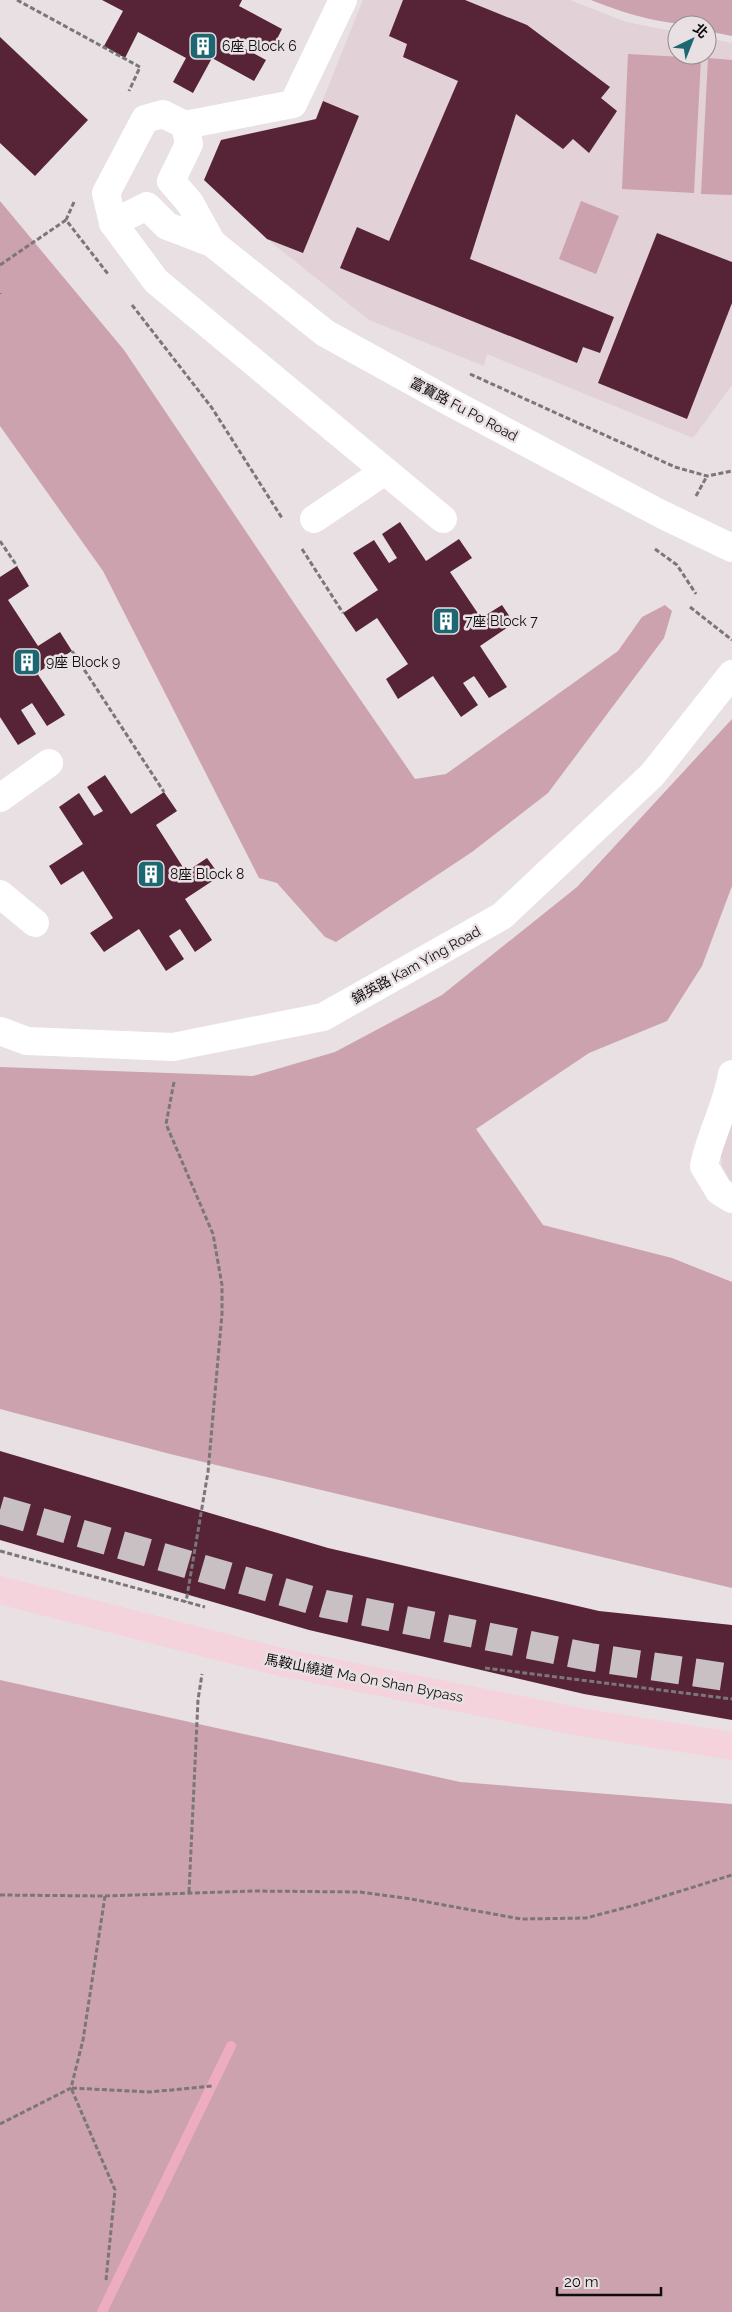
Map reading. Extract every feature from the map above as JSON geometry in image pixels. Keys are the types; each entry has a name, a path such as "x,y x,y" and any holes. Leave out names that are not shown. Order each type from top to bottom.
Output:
{"main road":[{"name":"馬鞍山繞道 Ma On Shan Bypass","path":"0,1590 280,1662 580,1722 732,1746"}],"street":[{"path":"343,0 293,104 185,125 162,114 145,119 106,193 113,223 156,282 443,519"},
{"path":"113,223 147,206 171,181 189,144 185,125"},
{"name":"富寶路 Fu Po Road","path":"171,181 190,203 212,243"},
{"name":"富寶路 Fu Po Road","path":"147,206 167,226 212,243 325,333 457,406 661,514 732,548"},
{"path":"314,519 385,471"},
{"name":"錦英路 Kam Ying Road","path":"0,1031 26,1041 173,1047 323,1016 502,916 652,775 732,674"},
{"path":"0,798 49,764"},
{"path":"0,894 35,922"},
{"path":"732,1074 730,1087 709,1143 704,1166 719,1191 732,1199"}],"path":[{"path":"0,264 66,220"},
{"path":"467,372 674,467 706,476 732,471"},
{"path":"0,541 17,566"},
{"path":"690,607 732,640"},
{"path":"72,651 164,792"},
{"path":"174,1082 166,1124 213,1234 222,1285 222,1314 208,1472 186,1602"},
{"path":"0,1550 209,1608"},
{"path":"480,1667 732,1699"},
{"path":"189,1892 198,1700 202,1672"},
{"path":"0,1895 105,1896 189,1892 360,1892 411,1899 521,1919 586,1918 639,1904 732,1875"},
{"path":"105,1896 83,2040 71,2088 114,2190 106,2280"},
{"path":"0,2124 71,2088 150,2092 212,2086"}],"shaded area":[{"path":"363,0 570,0 626,22 667,30 667,65 717,65 717,40 732,43 732,385 693,438 487,354 484,366 369,320 267,239"},
{"path":"591,0 732,0 732,36 717,33 717,15 667,15 667,22 620,11"},
{"path":"628,54 667,56 667,65 701,65 694,193 622,189"},
{"path":"717,59 732,60 732,195 701,194 708,65 717,65"},
{"path":"0,201 124,350 415,779 446,774 618,651 642,617 665,605 672,611 664,638 548,793 472,852 336,942 325,937 277,883 259,878 103,571 0,426"},
{"path":"581,201 619,216 596,274 559,259"},
{"path":"732,719 732,886 702,966 667,1021 589,1053 476,1129 543,1225 672,1258 732,1282 732,1588 170,1454 0,1409 0,1067 253,1076 335,1052 442,995 577,887"},
{"path":"732,1116 732,1184 722,1166 720,1146"},
{"path":"0,1680 460,1782 732,1804 732,2312 0,2312"}],"building":[{"name":"6座 Block 6","path":"102,0 242,0 239,6 282,29 271,51 247,38 242,47 266,60 254,81 212,58 193,93 173,82 186,58 138,32 125,58 104,46 123,11"},
{"path":"403,0 465,0 527,25 610,87 601,98 617,111 589,153 573,139 563,149 516,114 470,259 614,317 600,353 583,347 577,363 340,268 357,227 389,241 458,81 403,57 407,44 389,36"},
{"path":"0,37 88,120 35,176 0,143"},
{"path":"323,101 359,116 303,253 267,239 204,180 221,140 316,119"},
{"path":"657,233 732,262 732,303 687,419 598,383"},
{"name":"7座 Block 7","path":"400,522 426,561 459,539 472,558 450,572 481,618 502,605 514,623 480,646 507,687 489,698 474,676 463,683 478,705 461,717 433,676 398,699 386,679 408,664 377,618 356,632 343,613 378,590 353,553 374,540 389,563 397,558 382,534"},
{"name":"9座 Block 9","path":"17,566 29,586 8,600 38,646 60,632 72,651 37,673 65,715 47,726 32,703 21,710 36,734 18,745 0,717 0,577"},
{"name":"8座 Block 8","path":"105,775 131,814 164,792 177,811 156,825 186,872 207,858 220,876 185,899 212,940 195,952 180,929 169,936 184,959 166,971 139,929 104,952 90,933 113,918 83,871 61,885 49,866 83,844 59,807 79,793 94,816 103,811 87,787"},
{"path":"0,1451 328,1548 599,1611 732,1625 732,1720 584,1694 309,1630 0,1540"}],"waterway":[{"path":"102,2312 231,2046"}],"tunnel":[{"path":"0,1510 325,1604 590,1657 732,1678"}],"place":[{"name":"6座 Block 6","path":"203,46"},
{"name":"7座 Block 7","path":"446,621"},
{"name":"9座 Block 9","path":"27,662"},
{"name":"8座 Block 8","path":"151,874"}]}
